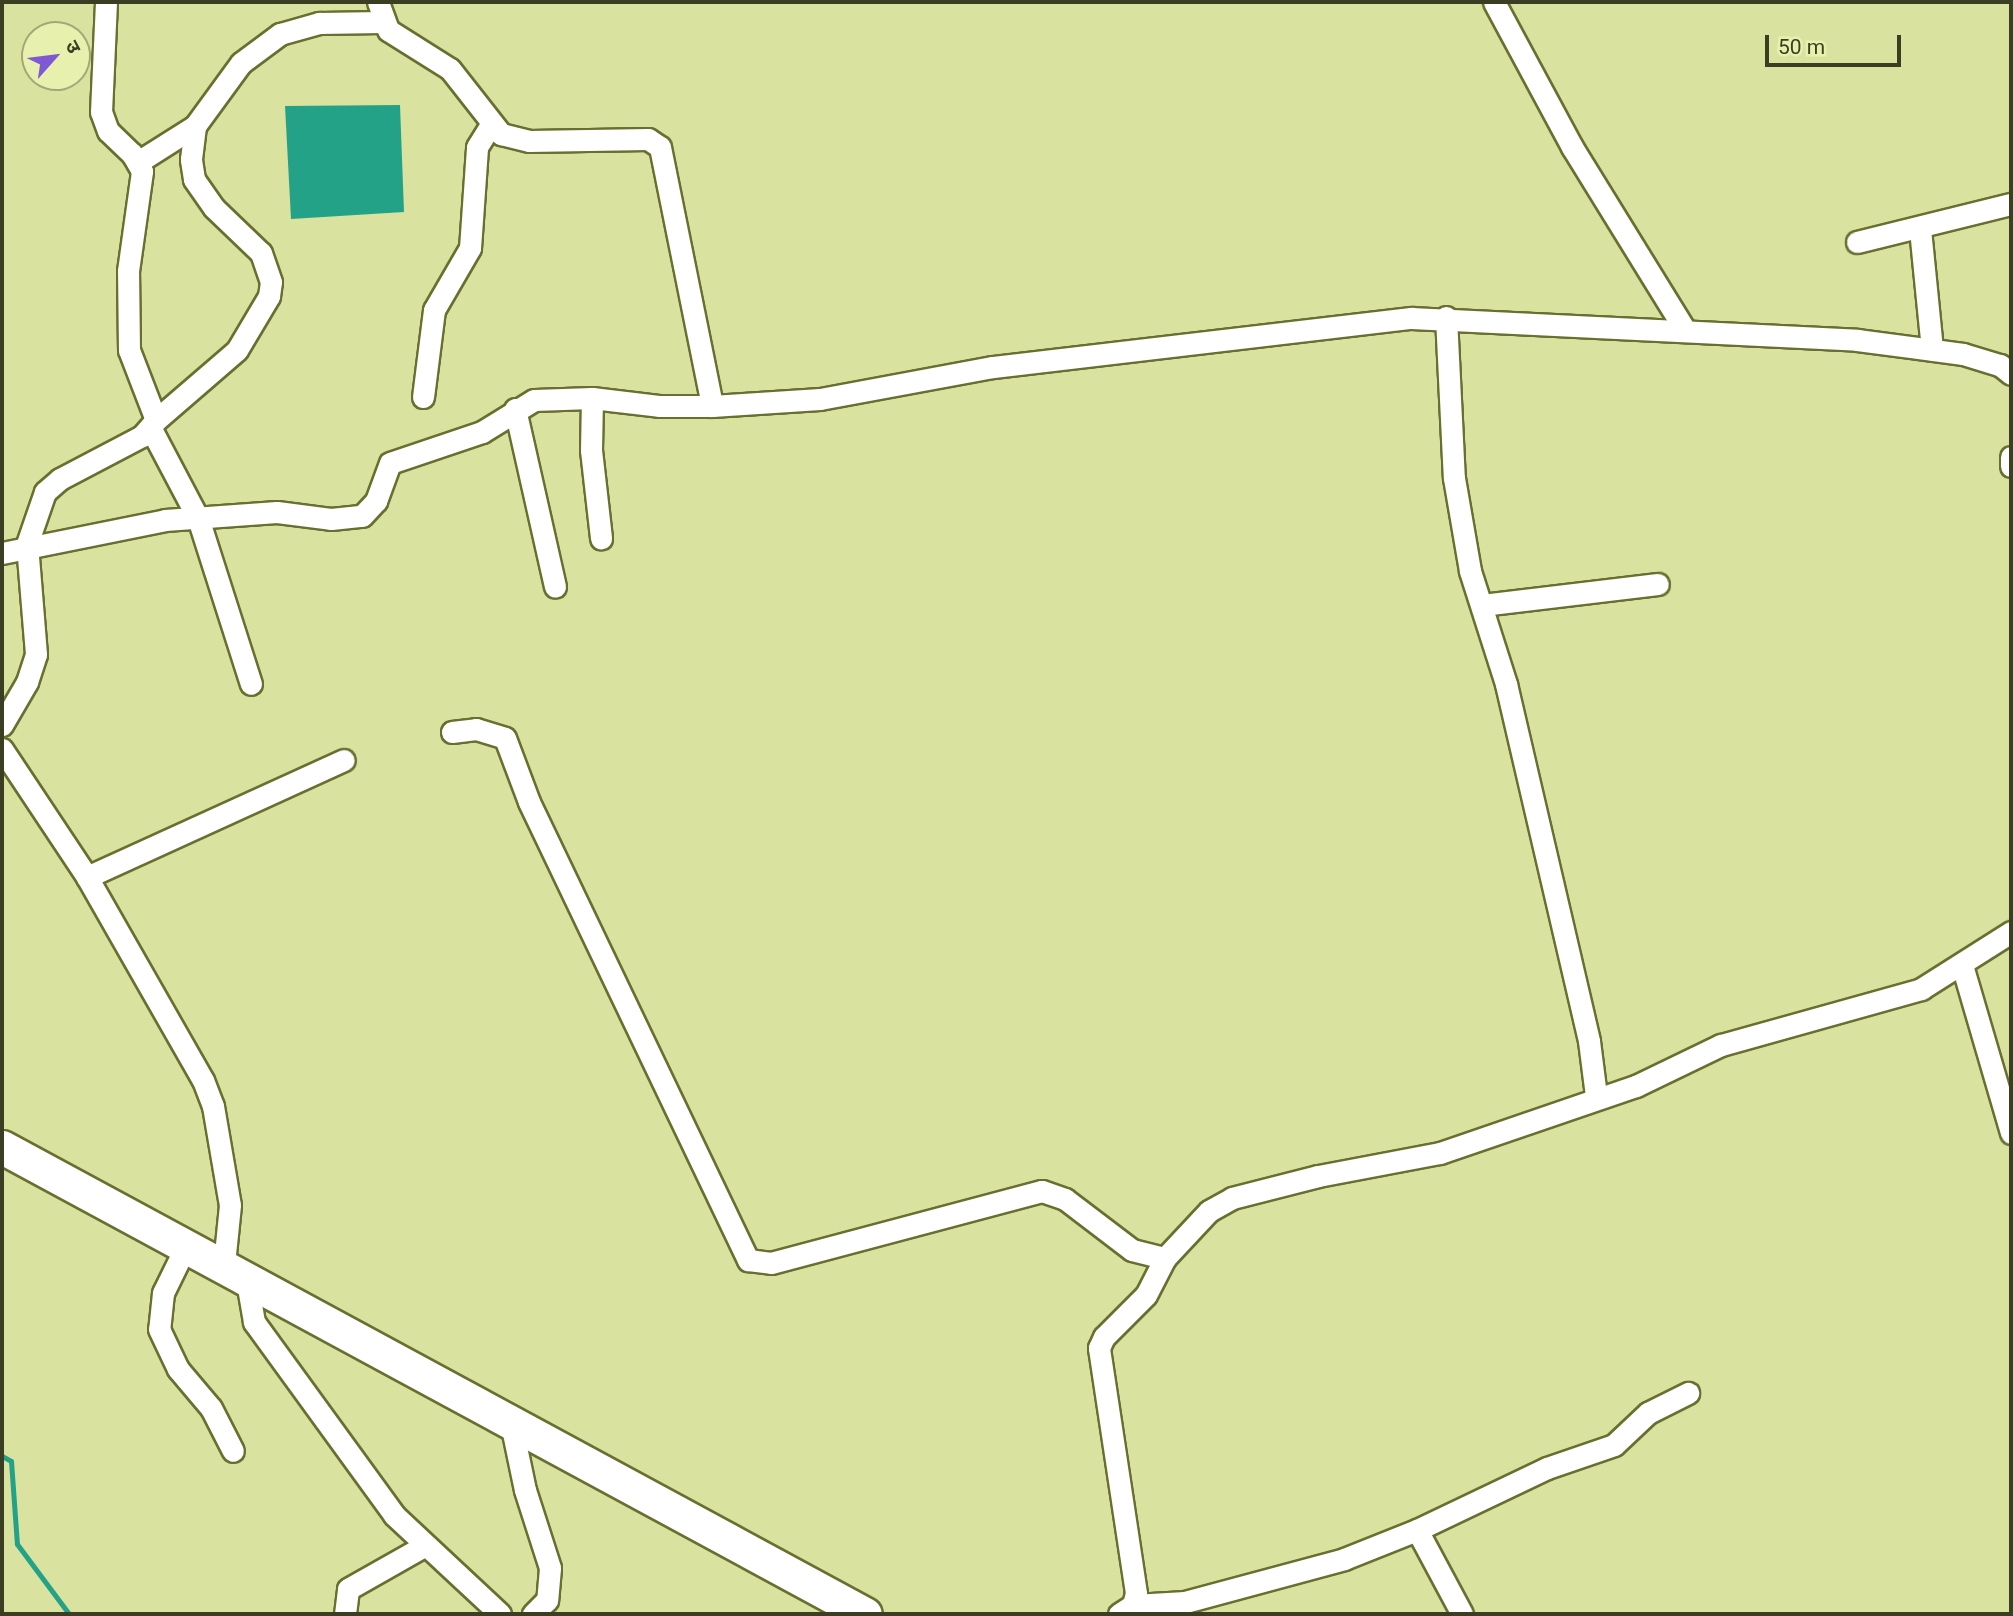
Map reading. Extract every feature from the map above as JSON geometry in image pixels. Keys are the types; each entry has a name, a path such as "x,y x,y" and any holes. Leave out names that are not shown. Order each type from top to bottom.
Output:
{"main road":[{"path":"2,1147 187,1244 865,1614"}],"street":[{"path":"106,2 101,112 115,140 138,162 141,183 128,271 127,325 133,367 149,394 153,425 198,518 251,684"},
{"path":"1494,2 1572,147 1684,328"},
{"path":"138,162 195,126 241,63 280,34 300,25 380,12 396,36 450,69 490,126 514,140 648,139 660,147 712,406"},
{"path":"2,725 27,682 36,654 27,544 39,504 52,485 153,425 237,350 269,296 268,269 261,253 239,227 214,208 194,179 191,159 195,126"},
{"path":"423,397 434,310 470,248 477,147 490,126"},
{"path":"1857,243 2011,204"},
{"path":"1920,229 1932,349"},
{"path":"1446,317 1454,478 1470,572 1506,684 1589,1041 1596,1096"},
{"path":"2,553 27,544 198,518 277,512 331,519 362,516 376,501 390,463 482,432 515,409 554,397 592,398 659,406 712,406 820,399 993,367 1446,317 1684,328 1932,349 2000,365 2011,374"},
{"path":"592,398 591,450 601,538"},
{"path":"515,409 555,587"},
{"path":"2011,457 2011,466"},
{"path":"1482,605 1658,584"},
{"path":"452,732 476,729 495,731 505,738 529,802 748,1261 771,1264 1042,1191 1065,1199 1132,1250 1165,1258"},
{"path":"2,749 87,877 187,1047 213,1106 230,1205 235,1270 254,1322 394,1515 424,1546 500,1614"},
{"path":"87,877 344,760"},
{"path":"1126,1610 1136,1592 1099,1348 1104,1337 1146,1295 1165,1258 1209,1211 1232,1198 1440,1153 1596,1096 1636,1086 1721,1045 1778,1025 1921,989 2011,932"},
{"path":"1962,965 2011,1133"},
{"path":"187,1244 163,1293 159,1329 178,1369 211,1408 233,1451"},
{"path":"1126,1610 1185,1602 1289,1577 1418,1530 1528,1476 1614,1445 1648,1413 1688,1393"},
{"path":"511,1423 525,1490 550,1568 547,1600 533,1614"},
{"path":"1418,1530 1462,1614"},
{"path":"345,1614 348,1589 424,1546"}],"water":[{"path":"400,105 404,212 291,219 285,106"}],"waterway":[{"path":"2,1456 11,1461 17,1544 69,1614"}]}
